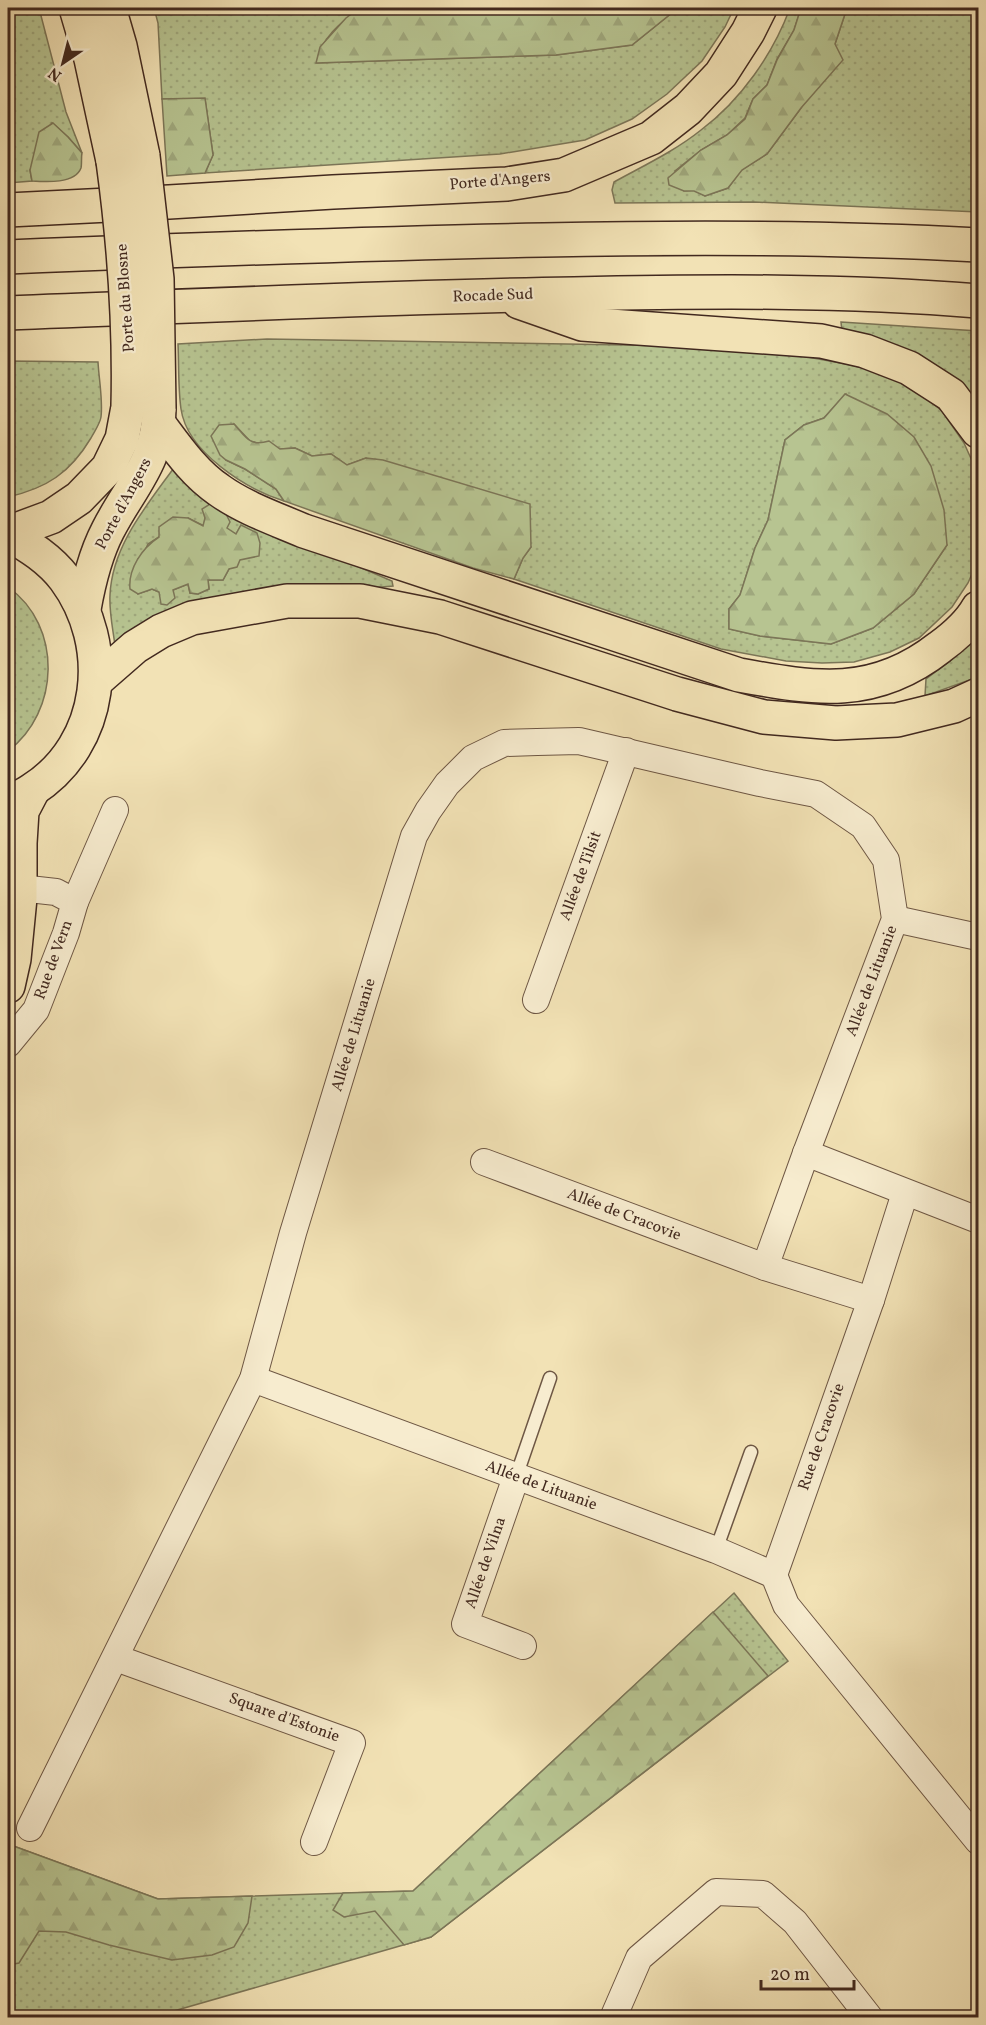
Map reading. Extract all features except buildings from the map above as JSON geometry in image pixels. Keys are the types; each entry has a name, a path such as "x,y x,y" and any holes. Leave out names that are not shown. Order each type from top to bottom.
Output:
{"main road":[{"name":"Porte du Blosne","path":"8,533 51,517 79,498 108,468 122,439 149,413 129,358 120,217 128,158 91,59 76,8"},
{"path":"109,8 120,46 128,158"},
{"name":"Porte d'Angers","path":"8,210 507,184 564,175 651,138 688,109 721,74 748,32 760,8"},
{"path":"8,257 366,243 723,237 894,240 978,245"},
{"name":"Rocade Sud","path":"8,313 499,295 706,291 842,293 978,301"},
{"path":"499,295 582,324 821,340 866,351 909,368 951,395 978,430"},
{"path":"149,413 191,465 219,490 269,516 304,531 739,675 787,684 821,687 852,686 892,677 926,659 960,631 978,608"},
{"name":"Porte d'Angers","path":"84,609 97,554 109,528 146,468 149,413"},
{"name":"Porte du Blosne","path":"8,533 38,552 64,578 84,609 94,644 96,681 90,713 77,742 57,769 20,796"},
{"path":"96,681 135,647 161,631 192,618 287,601 360,601 440,617 677,694 764,717 836,723 897,720 954,706 978,695"},
{"path":"8,986 14,959 20,888 22,811 20,796"}],"street":[{"name":"Allée de Lituanie","path":"765,1267 895,919 886,860 863,826 816,794 579,741 504,743 473,758 447,784 414,836 292,1233 253,1379 716,1550 774,1575"},
{"name":"Allée de Tilsit","path":"536,1000 626,751"},
{"name":"Rue de Vern","path":"8,1044 36,1010 66,933 75,902 115,810"},
{"name":"Rue de Vern","path":"20,888 56,892 75,902"},
{"path":"895,919 978,937"},
{"path":"806,1153 978,1220"},
{"name":"Allée de Cracovie","path":"484,1161 765,1267 871,1300"},
{"name":"Rue de Cracovie","path":"774,1575 871,1300 905,1193"},
{"path":"30,1827 253,1379"},
{"name":"Allée de Vilna","path":"516,1477 465,1624 523,1646"},
{"path":"774,1575 786,1605 978,1840"},
{"name":"Square d'Estonie","path":"116,1658 352,1743 314,1842"},
{"path":"613,2018 639,1958 716,1893 763,1894 795,1922 870,2018"}],"lane":[{"path":"516,1477 550,1378"},
{"path":"716,1550 751,1452"}],"green space":[{"path":"8,8 39,8 66,112 82,153 52,123 30,170 32,181 8,183"},
{"path":"154,8 360,8 339,25 327,39 317,63 556,55 632,45 678,8 734,8 725,27 702,61 667,94 632,119 585,140 500,154 205,173 213,155 205,99 162,99 158,23"},
{"path":"360,8 678,8 632,45 556,55 316,63 320,47 346,18"},
{"path":"790,8 801,8 794,30 777,59 767,85 753,99 745,118 727,135 701,150 675,171 684,191 694,190 705,196 728,188 741,170 767,154 801,108 835,44 847,8 978,8 978,212 754,202 615,203 612,190 614,182 681,145 729,105 765,59"},
{"path":"801,8 847,8 835,44 843,60 801,108 767,154 742,170 728,188 705,196 669,185 668,178 701,150 727,135 745,119 753,99 767,85 777,60 794,30"},
{"path":"205,98 213,155 205,173 167,176 162,99"},
{"path":"53,123 82,153 81,168 73,177 67,179 52,182 32,181 30,170 39,132"},
{"path":"841,322 978,331 978,403 969,392 842,332"},
{"path":"267,339 683,346 802,356 886,373 915,389 942,411 964,443 978,474 978,560 968,583 952,607 919,638 890,652 854,662 822,663 786,661 721,649 514,579 523,558 531,547 366,458 347,465 331,454 312,456 295,448 280,449 250,441 234,424 226,460 276,489 284,501 253,488 236,478 206,454 194,440 186,425 180,401 178,344","holes":["846,394 947,545 914,594 873,628 831,644 760,636 729,629 729,609 740,595 755,548 768,520 785,440 804,425 824,418"]},
{"path":"8,361 98,362 102,404 97,428 75,461 66,470 46,484 8,497"},
{"path":"845,394 887,414 914,437 931,466 944,510 947,545 914,594 873,628 831,644 760,636 729,629 729,609 740,595 755,548 768,520 785,440 804,425 824,418"},
{"path":"234,424 252,442 269,441 280,449 295,448 312,456 331,454 347,465 366,458 383,460 530,504 531,547 523,558 514,579 473,568 284,501 276,489 220,455 211,436 219,425"},
{"path":"176,465 310,546 392,581 393,586 370,588 115,646 110,595 117,559 143,510","holes":["188,518 204,526 205,518 236,534 241,525 229,569 223,580 208,580 209,589 198,594 190,593 188,584 173,590 159,592 152,589 138,594 138,559 148,544"]},
{"path":"210,504 223,508 230,522 227,528 236,534 241,525 257,533 260,543 259,556 240,560 237,567 229,569 223,580 208,580 209,589 198,594 190,593 188,584 173,590 175,598 167,605 161,604 159,592 152,589 138,594 130,589 131,574 137,560 159,537 159,527 173,517 188,518 203,526 205,518 202,509"},
{"path":"8,587 26,604 39,624 46,646 48,669 45,692 38,714 25,734 8,751"},
{"path":"978,636 978,677 925,696 926,679"},
{"path":"734,1593 788,1661 431,1937 153,2017 8,2017 8,1844 158,1899 413,1891"},
{"path":"713,1612 768,1676 431,1937 404,1945 375,1911 344,1917 333,1910 343,1893 413,1891"},
{"path":"8,1844 158,1899 252,1896 248,1923 234,1947 212,1955 172,1960 66,1932 39,1931 19,1963 8,1965"}]}
